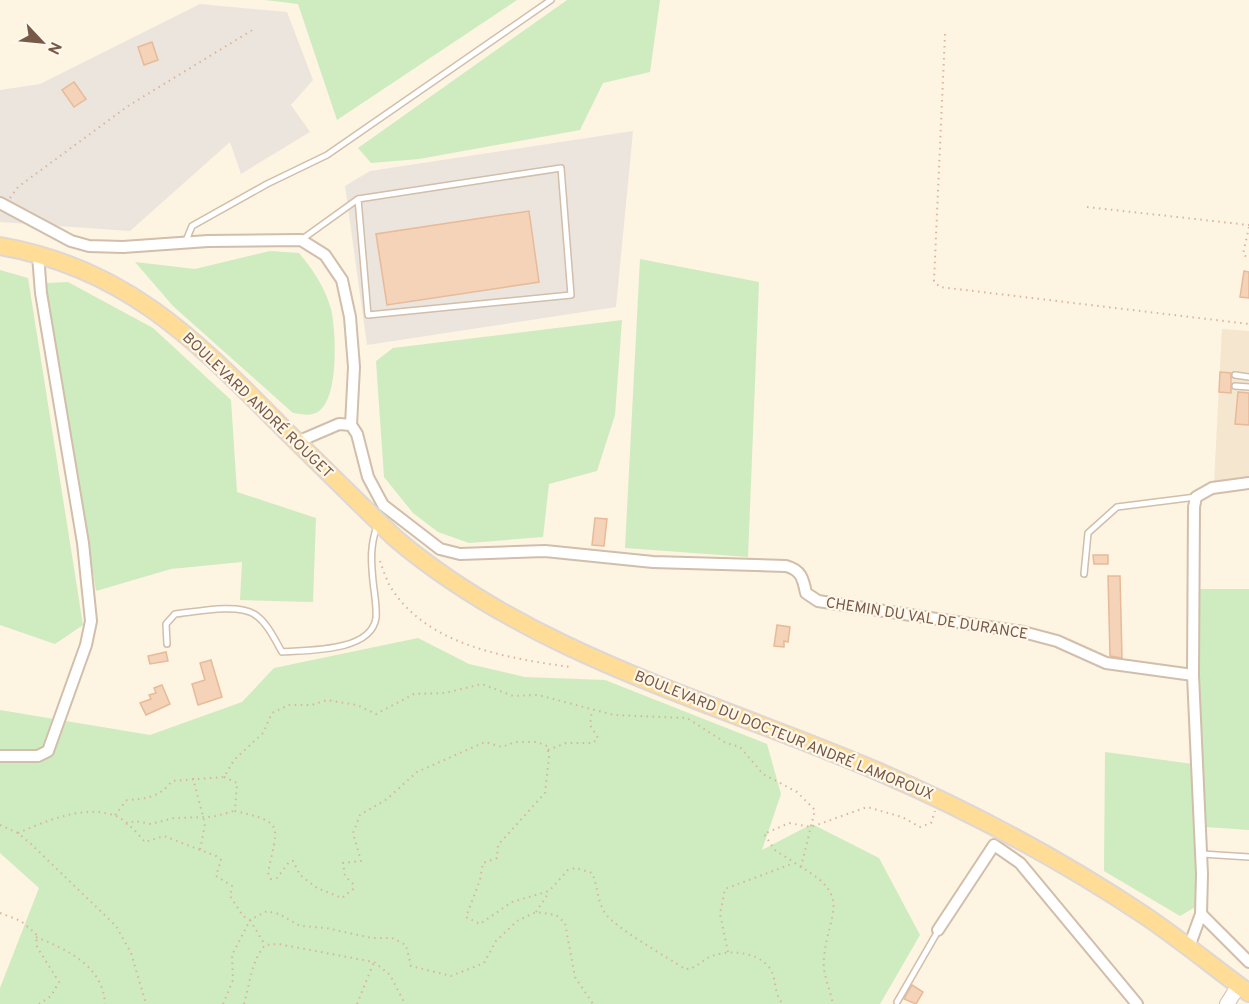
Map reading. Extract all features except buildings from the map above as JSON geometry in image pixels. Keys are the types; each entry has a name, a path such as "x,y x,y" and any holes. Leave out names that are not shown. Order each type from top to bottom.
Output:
{"main road":[{"name":"BOULEVARD ANDRÉ ROUGET","path":"0,246 38,255 88,273 150,306 216,361 379,522 422,561 462,588"},
{"name":"BOULEVARD DU DOCTEUR ANDRÉ LAMOROUX","path":"462,588 520,623 579,652 866,766 939,799 1111,894 1189,947 1244,989"}],"street":[{"path":"3,204 14,213 89,246 123,247 301,240 325,255 342,280 350,317 354,367 351,425 339,424 297,442"},
{"path":"0,756 38,756 48,751 86,645 91,621 83,543 41,293 38,255"},
{"name":"CHEMIN DU VAL DE DURANCE","path":"351,425 357,434 368,477 383,505 440,549 460,554 545,551 653,562 786,566 798,570 802,576 806,593 818,602 1023,632 1057,641 1106,663 1193,675"},
{"path":"1189,947 1201,914 1202,854 1193,675 1194,507 1196,497 1212,488 1249,483"},
{"path":"938,930 994,845 1020,862 1137,1004"},
{"path":"1201,914 1249,962"},
{"path":"1227,1004 1244,989"}],"lane":[{"path":"185,243 192,226 267,184 327,155 550,0"},
{"path":"301,240 358,199 561,168 571,295 368,315 358,199"},
{"path":"1235,375 1249,377"},
{"path":"1235,386 1249,387"},
{"path":"1084,574 1088,533 1117,507 1196,497"},
{"path":"167,644 166,624 175,614 225,609 254,614 269,631 282,652 339,647 366,636 376,618 371,543 379,522"},
{"path":"1202,854 1249,857"},
{"path":"897,1002 938,930"}],"path":[{"path":"3,204 18,188 82,138 254,29"},
{"path":"945,34 934,280 940,287 1249,324"},
{"path":"1087,207 1249,226 1243,254 1249,260"},
{"path":"371,543 391,587 411,610 433,627 456,641 484,652 570,667"},
{"path":"224,777 234,760 263,733 272,713 289,705 312,705 327,700 357,705 376,714 414,694 445,693 482,684 513,696 538,695 592,710 635,718 687,718 726,743 740,747 763,774 797,792 815,810 801,867"},
{"path":"548,750 566,743 593,743 598,738 590,725 592,710"},
{"path":"126,824 135,821 151,824 174,818 204,815 212,817 235,811 267,819 275,827 276,835 268,873 271,879 277,878 292,861 300,875 317,888 342,898 353,890 353,884 345,876 343,863 361,861 353,832 360,815 387,799 417,772 484,742 502,747 515,741 537,742 547,746 548,750 546,793 498,845 497,858 483,863 480,880 466,917 480,924 512,902 549,891"},
{"path":"115,815 127,800 147,799 164,792 172,781 193,778 224,777 237,783 235,811"},
{"path":"193,778 204,815 201,849"},
{"path":"833,1004 823,960 836,906 824,880 775,850 764,834 789,824 811,827 867,807 903,817 920,826 931,823 939,799"},
{"path":"18,833 45,821 86,812 115,815 145,842 164,836 201,849 221,860 216,876 232,886 230,896 265,945"},
{"path":"0,825 18,833 116,926 131,953 146,1004"},
{"path":"728,952 720,914 726,889 794,863"},
{"path":"223,1004 233,980 232,955 250,921 267,911 279,914 300,926 326,928 372,938 392,938 406,945 411,966 451,976 484,963 496,942 517,921 536,912 549,891 568,870 586,870 592,873 606,915 685,969 692,969 718,954 728,952 758,958 768,966 775,979 774,991 783,1004"},
{"path":"536,912 556,915 565,923 575,977 593,1004"},
{"path":"0,913 21,921 36,937 55,944 88,965 98,975 105,992 105,1004"},
{"path":"36,937 37,947 59,982 51,996 39,1004"},
{"path":"244,1004 252,969 260,951 265,945 278,944 374,962 390,975 405,1004"},
{"path":"357,1004 374,962"}],"shaded area":[{"path":"200,4 287,12 313,80 291,105 310,132 241,174 230,142 130,231 0,222 0,90 40,84"},
{"path":"633,131 616,307 367,345 345,186 370,171"},
{"path":"1222,329 1249,331 1249,478 1214,483"}],"green space":[{"path":"265,0 517,0 337,120 298,4"},
{"path":"567,0 660,0 650,72 603,83 580,130 419,159 371,163 358,148"},
{"path":"270,251 299,253 318,279 331,309 335,347 333,378 325,403 319,411 313,414 293,413 173,306 135,262 195,269"},
{"path":"640,259 759,282 748,557 625,548"},
{"path":"0,270 28,278 83,625 55,644 0,625"},
{"path":"68,282 153,328 231,400 237,492 316,518 313,602 240,600 242,562 171,569 96,591 46,283"},
{"path":"622,320 615,415 597,471 549,484 543,537 469,543 438,532 413,513 384,477 376,361 393,348"},
{"path":"1198,589 1249,589 1249,830 1206,827 1197,663"},
{"path":"418,638 469,664 525,677 605,680 767,744 781,794 762,850 812,824 879,858 920,935 880,1004 0,1004 0,988 39,888 0,853 0,710 150,735 242,702 274,668"},
{"path":"1105,752 1193,764 1197,906 1180,916 1104,871"}]}
